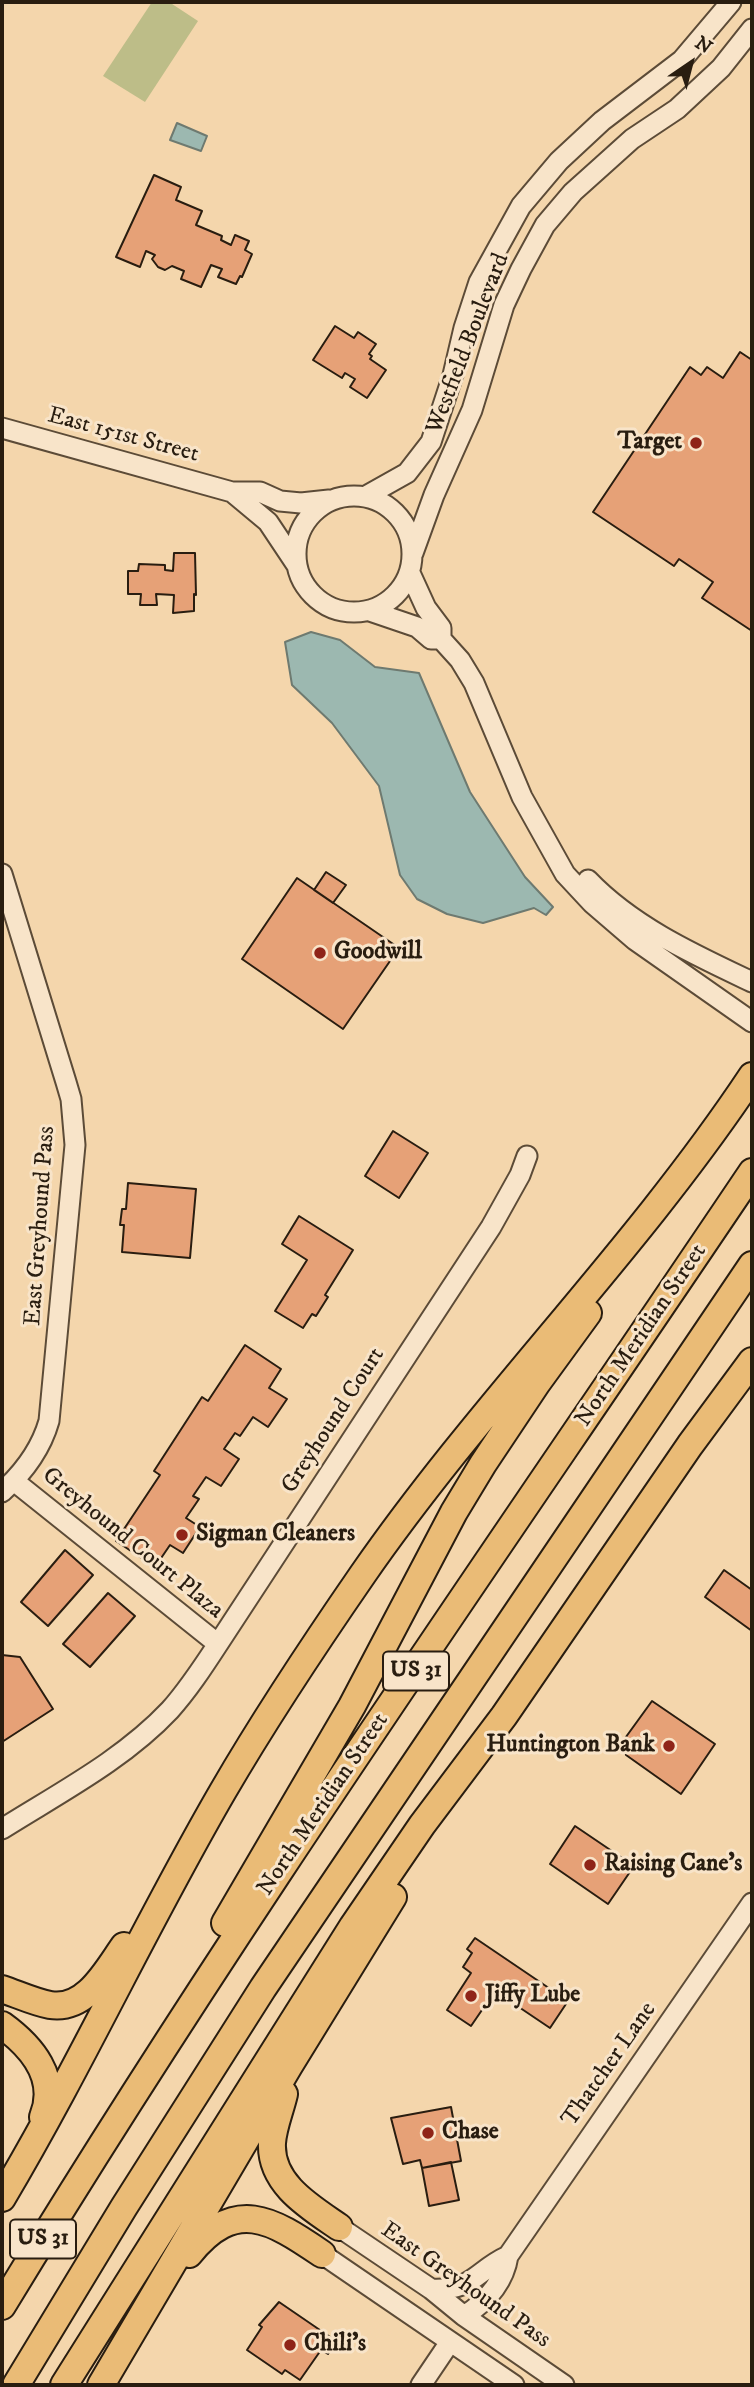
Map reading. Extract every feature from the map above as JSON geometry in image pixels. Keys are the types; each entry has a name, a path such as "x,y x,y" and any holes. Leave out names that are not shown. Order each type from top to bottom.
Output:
{"highway":[{"path":"83,2172 352,1706 469,1488 666,1195 752,1076"},
{"name":"North Meridian Street","path":"2,2306 83,2172 242,1927 752,1172"},
{"path":"2,2197 191,1850 263,1725 327,1627 401,1520 481,1417 666,1195"},
{"name":"North Meridian Street","path":"16,2385 262,1988 752,1265"},
{"path":"64,2385 353,1926 422,1825 504,1716 682,1457 752,1361"},
{"path":"105,2378 289,2066 504,1716"},
{"path":"2,1989 51,2006 75,2002 86,1995 191,1850"},
{"path":"2,2025 35,2053 48,2090 45,2112 22,2164"},
{"path":"289,2066 272,2140 274,2161 283,2181 339,2227"},
{"path":"105,2378 187,2257 199,2242 218,2227 239,2219 261,2221 286,2229 322,2254"}],"street":[{"name":"Westfield Boulevard","path":"366,496 407,473 416,465 430,442 453,375 479,282 521,206 559,161 601,121 682,60 731,2"},
{"name":"Westfield Boulevard","path":"412,563 434,495 472,410 505,305 545,225 573,192 632,139 677,108 721,68 752,29"},
{"name":"East 151st Street","path":"2,428 232,492 260,492 280,501 301,503 330,500"},
{"name":"East 151st Street","path":"232,492 268,522 296,565"},
{"path":"412,563 401,590 388,603 370,611 351,613 332,608 315,598 303,583 296,565 296,545 302,527 314,511 330,500 348,495 366,496 385,503 400,517 410,534 412,563 426,608 441,628 440,639"},
{"path":"370,611 417,627 432,639 440,639 460,660 474,683 523,797 565,874 617,925 667,964 752,1022"},
{"path":"548,841 597,889 635,920 752,982"},
{"name":"East Greyhound Pass","path":"2,879 71,1099 75,1145 49,1421 36,1453 8,1486"},
{"name":"Greyhound Court","path":"2,1829 127,1749 172,1708 218,1644 491,1227 520,1175 527,1156"},
{"name":"Greyhound Court Plaza","path":"8,1486 218,1644"},
{"name":"Thatcher Lane","path":"464,2316 485,2301 505,2272 508,2256 752,1903"},
{"name":"East Greyhound Pass","path":"339,2227 431,2289 464,2316 564,2385"},
{"path":"322,2254 514,2385"},
{"name":"Thatcher Lane","path":"431,2289 445,2290 468,2283 478,2278 493,2263 508,2256"},
{"path":"421,2385 450,2342"}],"green space":[{"path":"152,2 169,2 198,21 145,102 103,76"}],"water":[{"path":"177,123 207,136 201,151 170,140"},
{"path":"311,632 340,640 375,667 419,673 470,792 525,877 553,907 546,915 534,908 483,923 447,914 417,899 400,875 379,786 332,723 292,685 285,642"}],"building":[{"path":"154,175 181,187 176,200 202,211 196,225 222,236 221,240 231,245 235,235 249,241 245,250 252,254 236,284 218,277 222,269 211,265 201,287 181,279 184,271 172,266 165,270 158,267 152,259 155,255 146,251 140,267 116,257"},
{"path":"335,326 354,338 358,332 376,344 369,354 372,356 370,359 386,370 367,398 350,387 355,379 345,373 342,378 313,360"},
{"name":"Target","path":"740,352 752,360 752,631 702,598 713,582 679,559 674,566 593,512 690,367 701,375 707,367 723,378"},
{"path":"174,553 195,553 194,611 173,613 174,595 156,594 157,605 140,605 141,594 128,594 128,571 138,571 139,564 165,565 165,570 173,571"},
{"path":"326,872 346,885 333,903 314,890"},
{"name":"Goodwill","path":"297,878 399,948 343,1029 242,959"},
{"path":"393,1131 428,1153 399,1198 365,1176"},
{"path":"128,1183 196,1189 190,1258 122,1252 124,1225 120,1225 122,1209 126,1209"},
{"path":"299,1216 353,1250 325,1295 328,1297 316,1316 312,1314 303,1328 275,1311 307,1260 282,1244"},
{"path":"245,1345 281,1369 269,1388 287,1399 268,1427 253,1417 240,1436 235,1433 224,1449 239,1459 221,1486 206,1477 193,1496 199,1499 186,1518 200,1527 183,1553 170,1545 155,1567 116,1541 160,1475 154,1471 202,1397 208,1401"},
{"path":"65,1550 93,1575 48,1626 21,1602"},
{"path":"724,1570 752,1590 752,1631 705,1597"},
{"path":"108,1593 135,1616 90,1667 63,1644"},
{"path":"2,1655 20,1657 53,1709 2,1742"},
{"path":"652,1701 715,1744 681,1794 626,1755 623,1741"},
{"path":"575,1826 634,1866 608,1904 550,1864"},
{"path":"475,1938 568,2001 550,2028 495,1991 471,2026 447,2010 471,1973 463,1967 472,1953 467,1949"},
{"path":"451,2107 461,2161 422,2168 420,2160 403,2164 391,2118"},
{"path":"451,2162 459,2200 429,2206 422,2168"},
{"path":"279,2302 336,2341 328,2354 321,2350 300,2380 285,2370 282,2374 247,2350 262,2327 259,2325"}],"place":[{"name":"Target","path":"696,443"},
{"name":"Goodwill","path":"320,953"},
{"name":"Sigman Cleaners","path":"182,1535"},
{"name":"Huntington Bank","path":"669,1746"},
{"name":"Raising Cane's","path":"590,1865"},
{"name":"Jiffy Lube","path":"471,1996"},
{"name":"Chase","path":"428,2133"},
{"name":"Chili's","path":"290,2345"}]}
